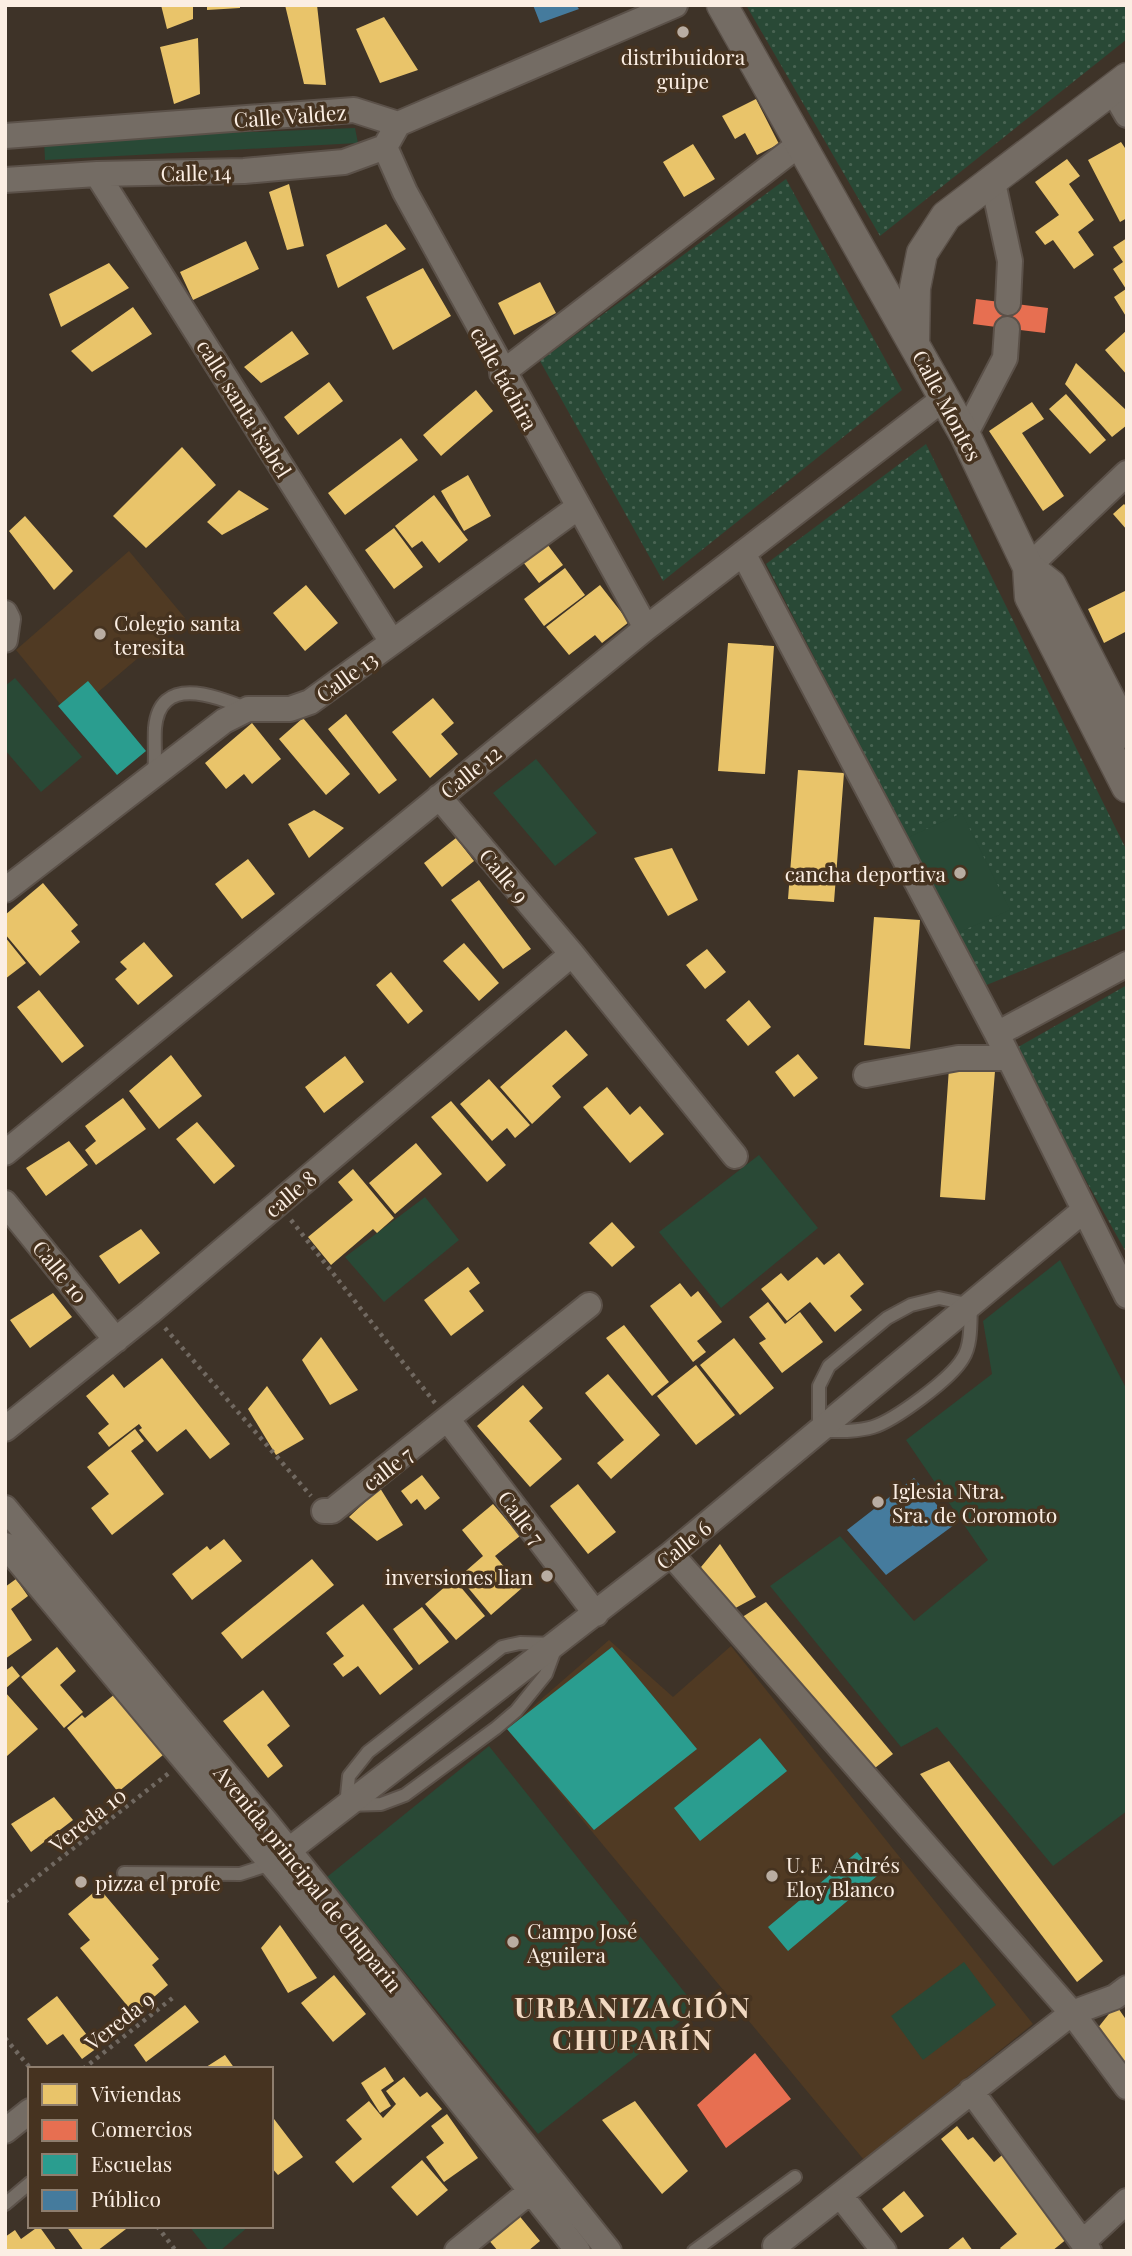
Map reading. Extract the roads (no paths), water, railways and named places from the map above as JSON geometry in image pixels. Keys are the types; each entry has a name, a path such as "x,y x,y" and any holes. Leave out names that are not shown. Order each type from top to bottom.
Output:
{"street":[{"path":"385,147 398,124 675,5"},
{"path":"722,5 914,342"},
{"path":"1119,83 1127,115"},
{"name":"Calle Montes","path":"1119,83 946,216 922,253 915,288 914,342 964,435 1028,568 1030,597 1127,787"},
{"name":"Calle Valdez","path":"5,136 354,110 398,124"},
{"path":"502,373 801,143"},
{"name":"Calle 14","path":"5,180 97,174 244,171 344,162 385,147"},
{"name":"calle táchira","path":"385,147 405,192 502,373 646,628"},
{"name":"calle santa isabel","path":"97,174 392,642"},
{"path":"992,178 1010,261 1008,303"},
{"path":"964,435 1004,358 1007,329"},
{"name":"Calle 12","path":"5,1153 646,628 943,399"},
{"path":"1028,568 1127,473"},
{"name":"Calle 13","path":"5,890 224,721 248,709 290,709 310,702 578,508"},
{"path":"743,553 997,1034 1127,1296"},
{"name":"Calle Montes","path":"1028,568 1051,584 1127,733"},
{"path":"5,613 8,620 5,640"},
{"name":"Calle 9","path":"439,797 572,954 735,1156"},
{"name":"calle 8","path":"5,1429 150,1312 572,954"},
{"path":"997,1034 1127,964"},
{"path":"866,1075 947,1060 1008,1058"},
{"name":"Calle 10","path":"5,1203 116,1340"},
{"name":"Calle 6","path":"280,1858 671,1554 1083,1211"},
{"name":"calle 7","path":"324,1511 332,1511 589,1305"},
{"name":"Calle 7","path":"448,1420 596,1614"},
{"name":"Avenida principal de chuparin","path":"5,1508 540,2184 609,2251"},
{"name":"Avenida principal de chuparin","path":"5,1545 187,1759 280,1858"},
{"path":"671,1554 1072,2013 1127,2087"},
{"path":"775,2246 1072,2013 1115,1997 1127,1988"},
{"path":"971,2091 1086,2247 1127,2201"},
{"path":"5,2131 28,2113"},
{"path":"457,2251 540,2184"},
{"name":"Avenida principal de chuparin","path":"540,2184 578,2251"},
{"path":"840,2194 884,2251"}],"lane":[{"path":"154,775 155,727 160,709 175,697 193,690 248,709"},
{"path":"939,1298 971,1305 969,1339 964,1358 944,1378 888,1421 851,1431 819,1431 819,1386 829,1366 887,1318 911,1305 939,1298"},
{"path":"124,1873 240,1874 280,1858"},
{"path":"694,2251 795,2177"},
{"path":"5,2204 28,2185"}],"place":[{"name":"distribuidora guipe","path":"683,32"},
{"name":"Colegio santa teresita","path":"100,634"},
{"name":"cancha deportiva","path":"960,873"},
{"name":"Iglesia Ntra. Sra. de Coromoto","path":"878,1502"},
{"name":"inversiones lian","path":"547,1576"},
{"name":"U. E. Andrés Eloy Blanco","path":"772,1876"},
{"name":"pizza el profe","path":"81,1882"},
{"name":"Campo José Aguilera","path":"513,1942"}],"district":[{"name":"URBANIZACIÓN CHUPARÍN","path":"633,2022"}]}
